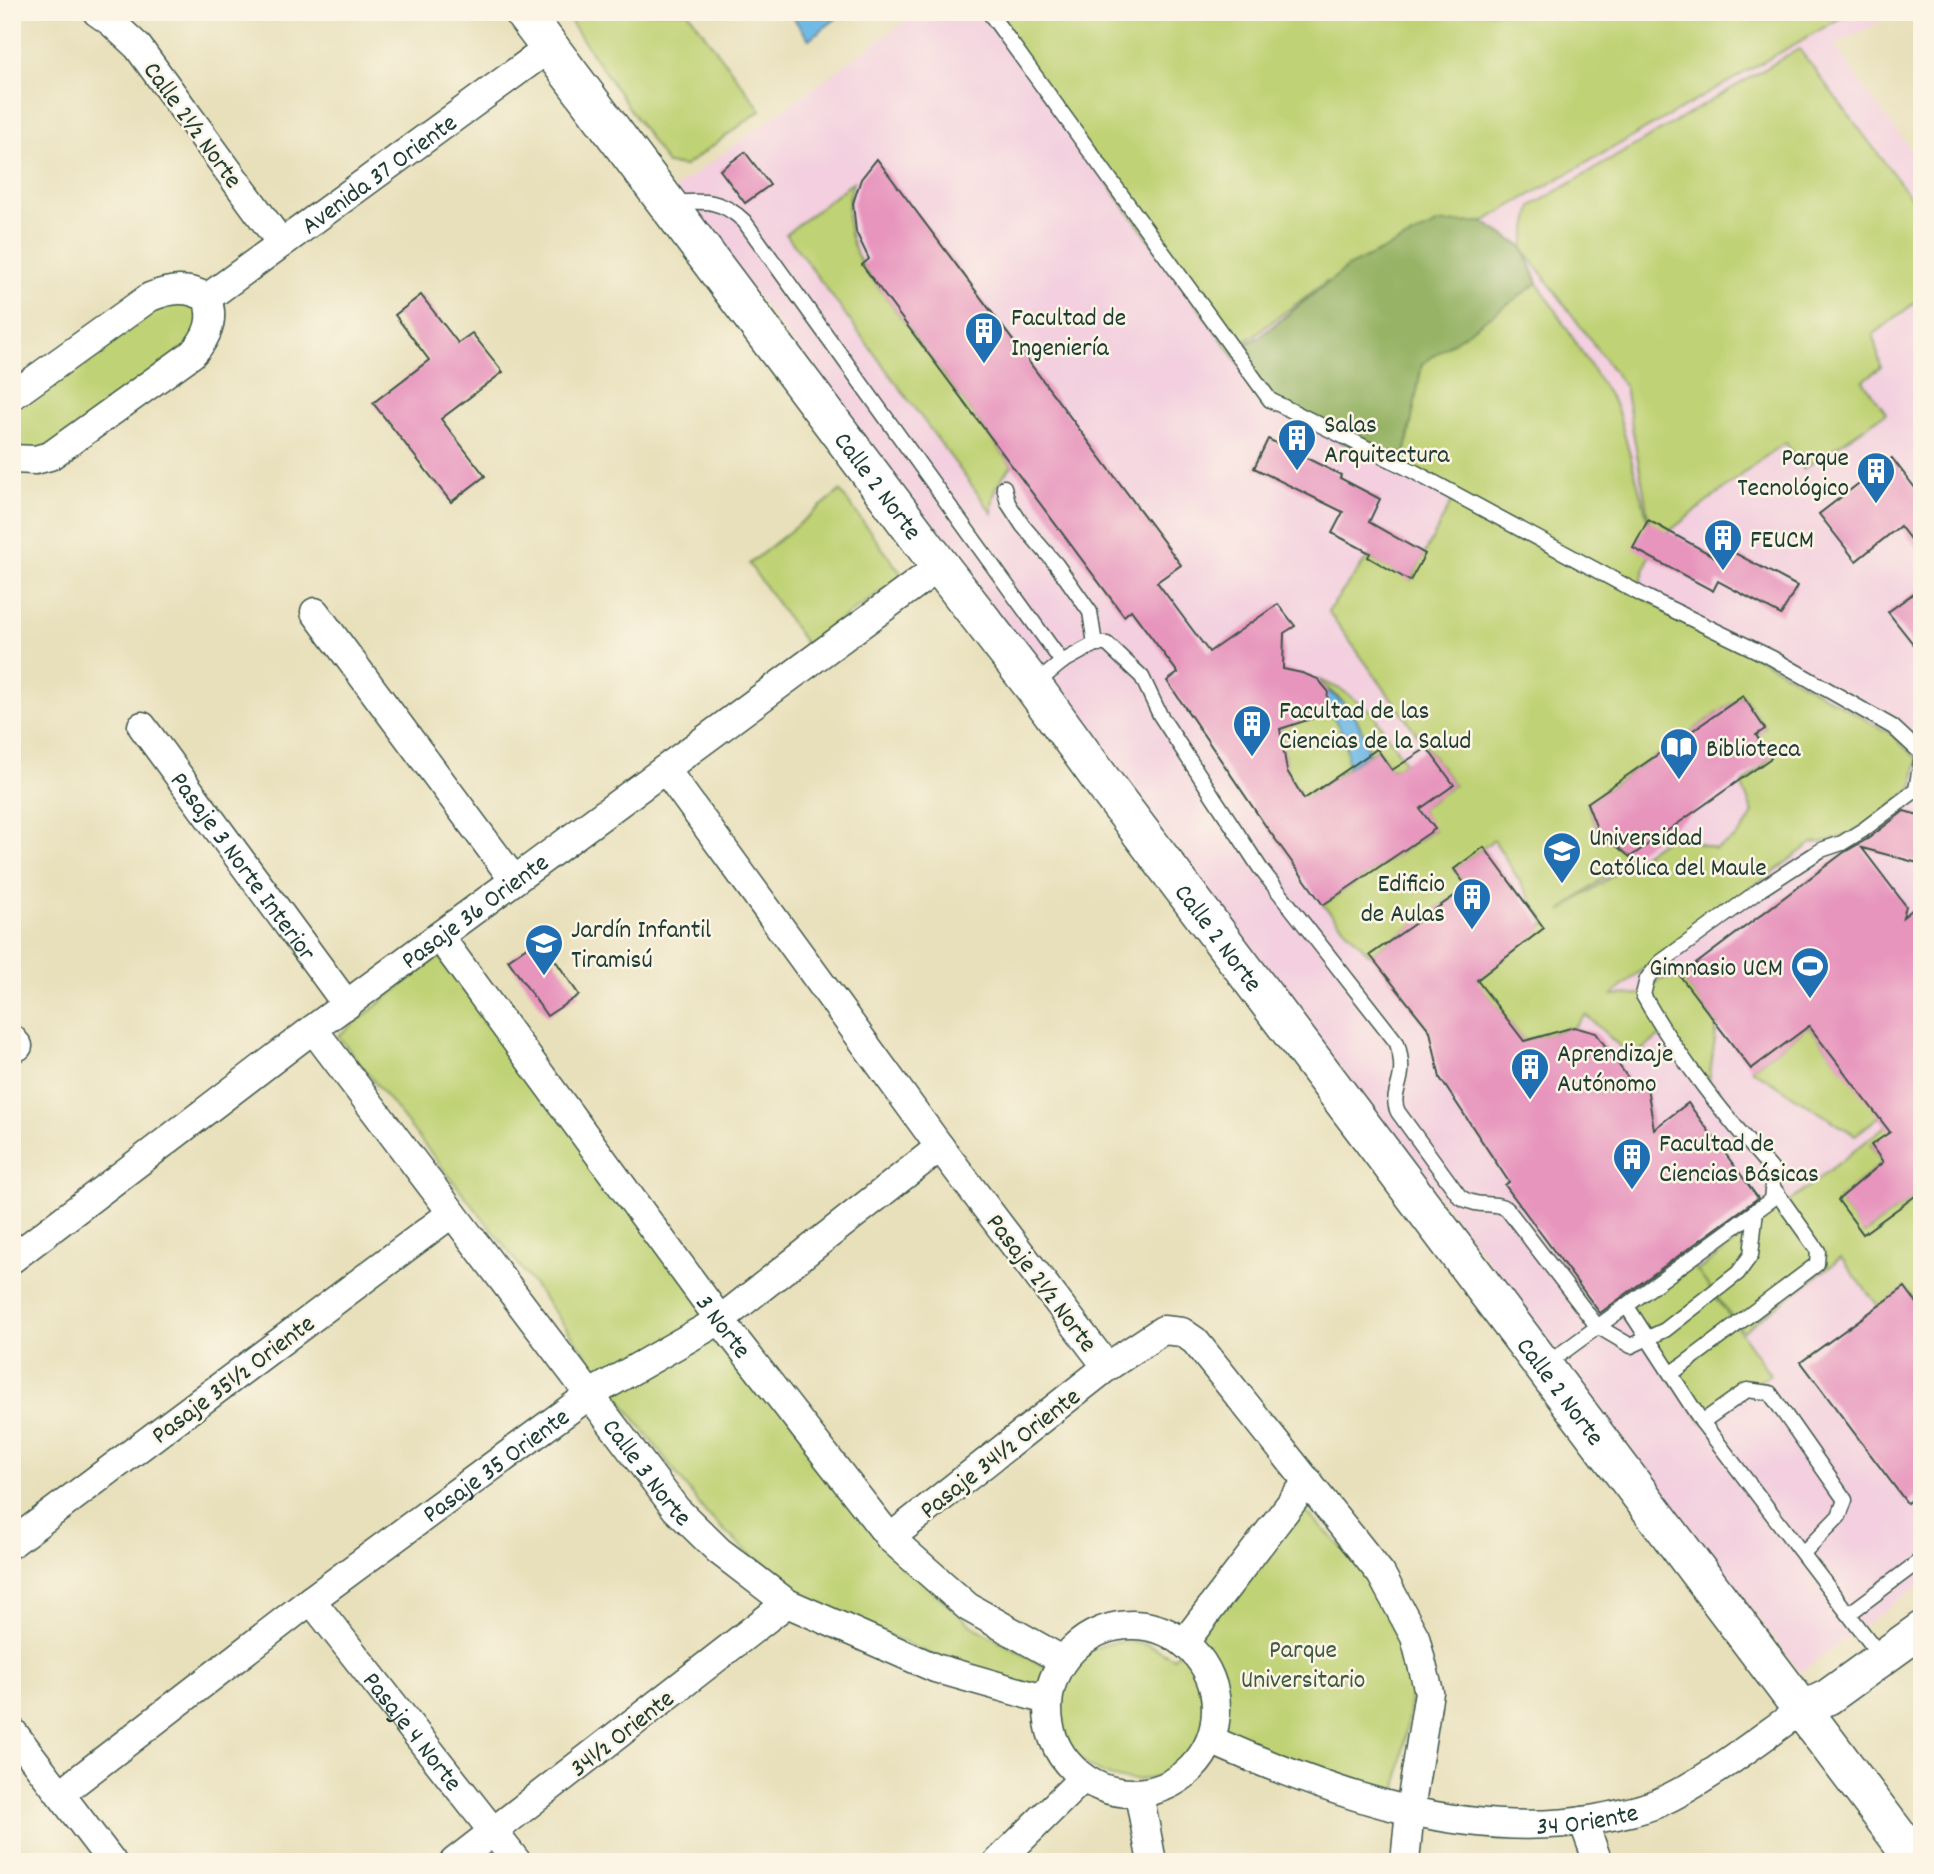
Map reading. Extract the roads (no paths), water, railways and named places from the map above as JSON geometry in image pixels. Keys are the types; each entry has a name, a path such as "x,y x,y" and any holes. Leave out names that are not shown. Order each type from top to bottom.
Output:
{"main road":[{"name":"Calle 2 Norte","path":"523,12 940,566 1047,674 1102,781 1917,1862"}],"street":[{"name":"Calle 2½ Norte","path":"97,12 138,47 281,243"},
{"name":"Avenida 37 Oriente","path":"207,298 549,48"},
{"path":"12,396 150,297 167,290 184,290 197,292 207,298 211,310 210,326 204,341 192,354 50,456 35,460 12,459"},
{"name":"Pasaje 36 Oriente","path":"12,1259 313,1029 940,566"},
{"path":"315,612 514,880"},
{"name":"Pasaje 3 Norte Interior","path":"142,726 347,1005"},
{"name":"Pasaje 2½ Norte","path":"664,769 940,1147 1107,1367 1163,1330 1182,1332 1195,1341 1381,1574 1415,1637 1429,1692 1410,1810 1405,1862"},
{"name":"3 Norte","path":"439,936 720,1320 890,1538 968,1607 1062,1660"},
{"name":"Calle 3 Norte","path":"313,1029 676,1509 719,1551 787,1603 935,1668 1047,1700"},
{"name":"Pasaje 35 Oriente","path":"60,1794 311,1600 589,1395 720,1320 940,1147"},
{"name":"Pasaje 35½ Oriente","path":"12,1544 452,1213"},
{"name":"Pasaje 34½ Oriente","path":"890,1538 1107,1367"},
{"path":"1184,1643 1308,1481"},
{"name":"Pasaje 4 Norte","path":"311,1600 517,1862"},
{"name":"34½ Oriente","path":"454,1862 787,1603"},
{"path":"1127,1624 1153,1627 1170,1633 1184,1643 1203,1662 1214,1686 1217,1713 1211,1740 1201,1758 1177,1781 1155,1791 1139,1794 1106,1790 1083,1778 1065,1761 1053,1740 1047,1719 1047,1700 1052,1679 1062,1660 1077,1644 1099,1630 1127,1624"},
{"name":"34 Oriente","path":"1211,1740 1331,1788 1446,1818 1514,1825 1583,1821 1635,1811 1677,1794 1801,1710 1828,1697 1922,1629"},
{"path":"12,1731 112,1862"},
{"path":"999,1862 1083,1778"},
{"path":"1139,1794 1152,1862"},
{"path":"1583,1821 1598,1862"}],"lane":[{"path":"991,15 1270,400 1409,469 1646,597 1772,658 1893,727 1922,755 1916,790 1863,830 1842,843 1821,850 1761,889 1661,961 1647,979 1643,995 1663,1030 1728,1118 1774,1172 1771,1200 1543,1367"},
{"path":"666,203 708,201 724,206 744,222 1047,674 1095,644 1107,644 1142,677 1160,715 1260,868 1397,1043 1401,1073 1395,1107 1454,1191 1476,1205 1498,1204 1507,1209 1597,1326 1631,1346 1665,1330 1738,1273 1751,1255 1756,1210"},
{"path":"1004,488 1008,503 1023,526 1056,564 1090,612 1095,644"},
{"path":"1671,1374 1817,1264 1818,1251 1772,1186"},
{"path":"1626,1305 1702,1422 1882,1658"},
{"path":"1702,1422 1747,1390 1770,1393 1845,1500 1839,1516 1803,1553"},
{"path":"1850,1613 1922,1559"}],"water":[{"path":"803,12 844,13 809,39 794,19"},
{"path":"1328,691 1352,710 1365,737 1368,754 1348,768 1343,735 1324,707"}],"place":[{"name":"Facultad de Ingeniería","path":"984,365"},
{"name":"Salas Arquitectura","path":"1297,472"},
{"name":"Parque Tecnológico","path":"1876,505"},
{"name":"FEUCM","path":"1723,572"},
{"name":"Facultad de las Ciencias de la Salud","path":"1252,758"},
{"name":"Biblioteca","path":"1679,781"},
{"name":"Universidad Católica del Maule","path":"1562,885"},
{"name":"Edificio de Aulas","path":"1472,931"},
{"name":"Jardín Infantil Tiramisú","path":"544,977"},
{"name":"Gimnasio UCM","path":"1810,1000"},
{"name":"Aprendizaje Autónomo","path":"1530,1101"},
{"name":"Facultad de Ciencias Básicas","path":"1632,1191"}],"park label":[{"name":"Parque Universitario","path":"1303,1663"}]}
